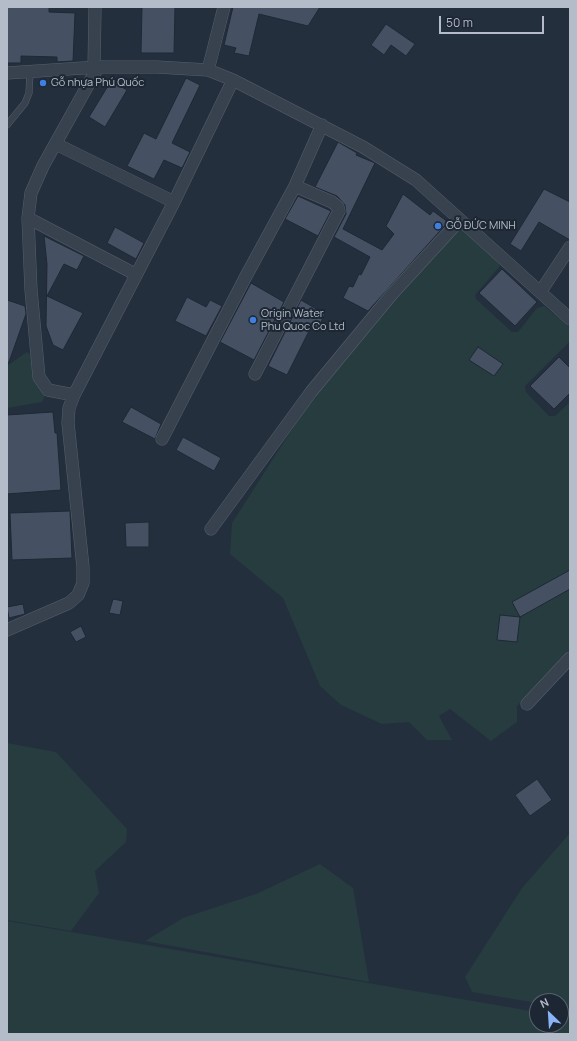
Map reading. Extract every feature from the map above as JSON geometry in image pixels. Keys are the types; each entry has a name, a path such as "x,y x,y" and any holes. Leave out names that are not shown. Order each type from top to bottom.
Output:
{"street":[{"path":"74,395 48,390 39,377 31,290 28,218 31,193 96,68 95,7"},
{"path":"208,70 224,7"},
{"path":"7,73 96,68 157,67 208,70 233,80 322,125 416,180 459,220 541,291 570,319"},
{"path":"7,630 68,603 78,595 83,583 83,567 68,423 69,408 74,395 135,274 174,202 233,80"},
{"path":"162,439 244,278 295,186 322,125"},
{"path":"56,144 174,202"},
{"path":"255,374 338,211 338,207 332,202 295,186"},
{"path":"28,218 135,274"},
{"path":"211,529 311,392 392,294 459,220"},
{"path":"541,291 570,247"},
{"path":"527,704 570,658"}],"lane":[{"path":"7,125 26,104 29,93 30,72"}],"green space":[{"path":"457,227 463,228 499,262 500,266 475,295 476,299 512,332 518,332 537,308 544,306 570,327 570,341 525,386 526,392 549,416 555,416 570,402 570,649 517,706 517,722 491,741 450,709 439,716 452,740 427,740 409,722 382,724 341,705 320,686 283,598 230,554 232,523 314,395 395,296"},
{"path":"27,352 32,356 46,394 42,402 7,408 7,366"},
{"path":"7,743 56,752 127,829 126,842 95,871 99,893 71,931 7,920"},
{"path":"570,833 570,1009 569,993 529,993 529,1002 472,992 465,977 522,888"},
{"path":"320,864 353,888 369,982 145,941 183,918 256,894"},
{"path":"7,921 529,1011 529,1033 569,1033 570,1018 570,1034 7,1034"}],"building":[{"path":"7,7 49,7 49,12 75,13 73,61 57,62 57,57 21,56 21,63 7,63"},
{"path":"142,7 175,7 174,53 141,53"},
{"path":"233,7 320,7 308,26 259,14 249,56 234,53 236,48 224,45"},
{"path":"386,24 415,44 406,56 391,45 384,55 371,45"},
{"path":"186,78 200,85 172,143 190,152 182,168 164,160 154,179 127,166 144,133 156,139"},
{"path":"111,81 127,90 105,127 89,117"},
{"path":"338,142 357,153 356,155 375,163 343,229 382,250 394,234 386,226 403,194 430,215 433,211 448,222 368,311 343,298 349,286 353,287 359,274 361,275 370,257 334,237 346,214 345,205 337,196 315,187"},
{"path":"544,189 570,202 570,240 539,222 521,251 510,244"},
{"path":"298,196 331,211 318,236 285,219"},
{"path":"115,227 144,243 136,259 107,243"},
{"path":"44,236 84,256 77,270 64,264 47,296 83,313 63,350 53,345 46,326 47,264"},
{"path":"502,269 537,302 515,326 479,293"},
{"path":"251,283 284,302 254,360 220,342"},
{"path":"187,297 206,307 210,300 222,306 206,336 175,321"},
{"path":"7,300 25,306 26,314 9,362 7,362"},
{"path":"301,300 325,314 318,328 312,325 287,375 268,366"},
{"path":"478,347 503,364 494,376 469,360"},
{"path":"559,357 570,368 570,393 554,409 530,386"},
{"path":"131,407 161,424 155,439 122,422"},
{"path":"53,412 55,433 57,433 61,490 7,494 7,415"},
{"path":"183,437 221,458 214,471 176,450"},
{"path":"70,511 72,558 12,560 10,513"},
{"path":"149,522 149,547 126,547 125,523"},
{"path":"570,570 570,589 520,617 512,602"},
{"path":"113,599 123,601 120,615 109,613"},
{"path":"23,604 25,614 9,618 7,607"},
{"path":"500,615 520,617 517,642 497,640"},
{"path":"81,626 86,637 76,642 70,632"},
{"path":"537,779 552,800 530,816 515,795"}],"place":[{"name":"Gỗ nhựa Phú Quốc","path":"43,83"},
{"name":"GỖ ĐỨC MINH","path":"438,226"},
{"name":"Origin Water Phu Quoc Co Ltd","path":"253,320"}]}
